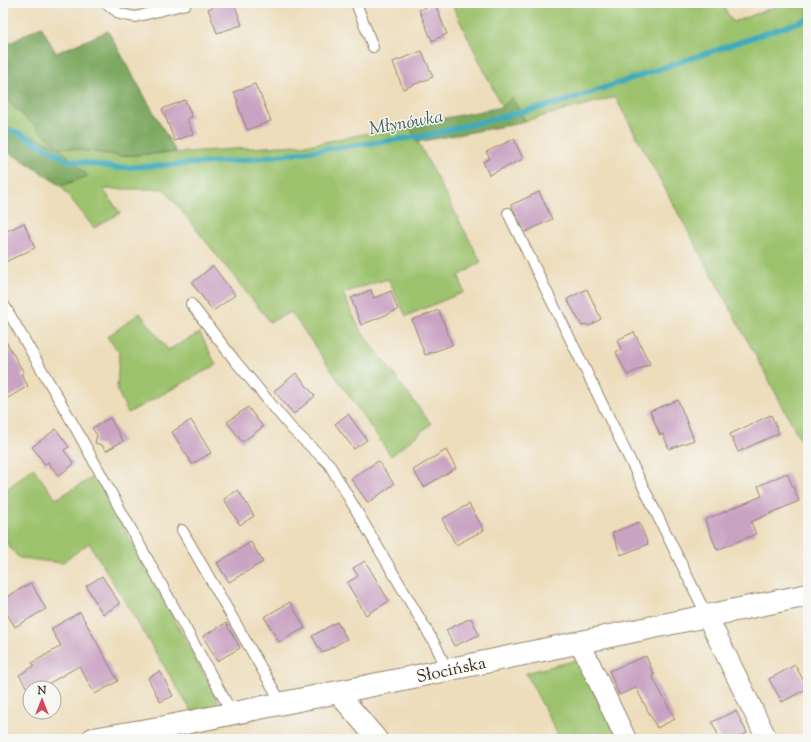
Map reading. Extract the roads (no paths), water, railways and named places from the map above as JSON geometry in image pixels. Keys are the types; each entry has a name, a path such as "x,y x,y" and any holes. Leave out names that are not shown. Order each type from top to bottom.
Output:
{"street":[{"name":"Słocińska","path":"93,739 165,727 282,704 808,595"},
{"path":"707,616 767,739"},
{"path":"580,642 626,739"},
{"path":"337,692 376,739"}],"lane":[{"path":"106,3 120,14 135,17 186,4"},
{"path":"356,3 373,47"},
{"path":"508,213 707,616"},
{"path":"3,303 79,434 232,713"},
{"path":"191,304 236,362 292,428 329,464 436,646 447,670"},
{"path":"182,530 282,704"}],"waterway":[{"name":"Młynówka","path":"3,127 25,136 67,160 117,168 237,161 424,136 562,102 808,19"}]}
